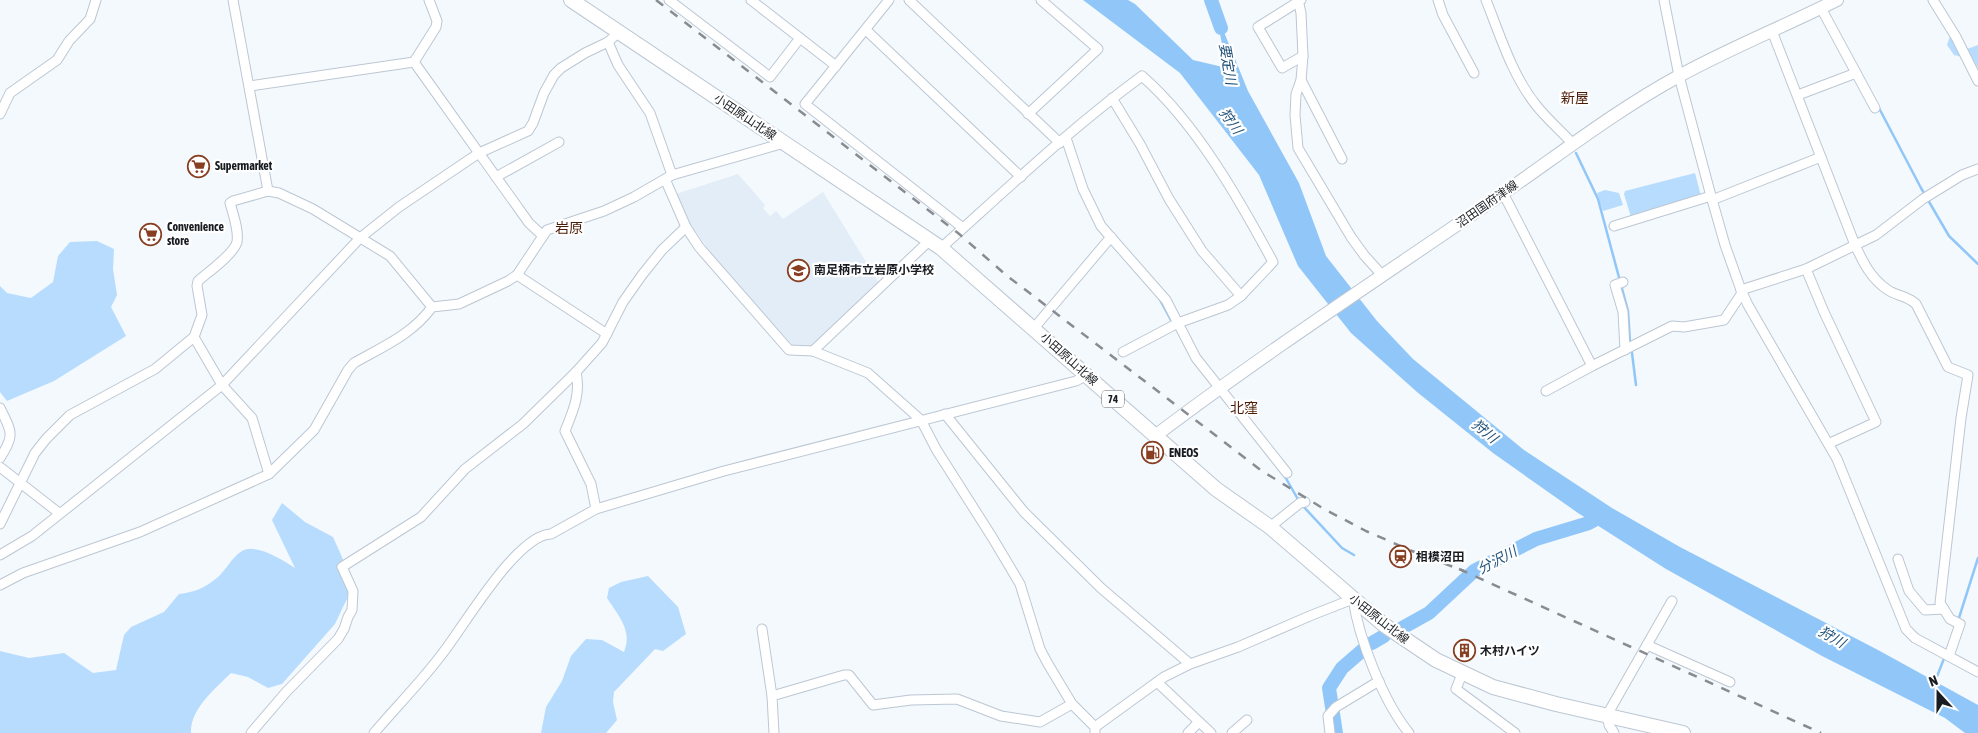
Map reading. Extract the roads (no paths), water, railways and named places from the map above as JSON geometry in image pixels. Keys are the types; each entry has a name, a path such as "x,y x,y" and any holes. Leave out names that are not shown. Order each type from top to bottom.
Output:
{"main road":[{"name":"小田原山北線","path":"571,0 614,37 784,144 936,244 1216,489 1270,527 1384,625 1436,660 1462,674 1494,687 1556,704 1683,733"},
{"name":"沼田国府津線","path":"1155,436 1221,387 1625,108 1679,76 1837,0"}],"street":[{"path":"0,114 10,93 57,60 69,41 90,19 96,0"},
{"path":"233,0 268,191"},
{"path":"250,86 414,62 436,27 437,21 429,0"},
{"path":"669,0 770,77 800,38"},
{"path":"751,0 836,66"},
{"path":"889,0 805,104 964,228"},
{"path":"909,0 1028,114 1062,140 1092,210 1101,226 1166,300 1196,358 1221,387 1287,473"},
{"path":"1028,114 1098,50 1042,0"},
{"path":"1438,0 1443,14 1474,73"},
{"path":"1486,0 1503,43 1528,92 1540,109 1573,144"},
{"path":"1664,0 1679,76 1712,198 1725,245 1748,305 1830,443 1906,629 1915,638 1978,672"},
{"path":"1933,0 1978,78"},
{"path":"1303,56 1282,68 1258,27 1299,1 1303,56 1301,80 1296,94 1295,115 1298,148 1351,237 1364,256 1382,275"},
{"path":"1821,8 1875,108"},
{"path":"866,30 1021,177"},
{"path":"1772,31 1855,245 1874,278 1887,290 1912,300 1916,304 1948,367 1968,375 1940,603 1950,619 1960,624 1950,656"},
{"path":"0,555 32,536 222,385 360,238 400,207 479,153 528,131 534,123 544,93 560,68 614,37 618,64 650,114 668,177 686,227 699,247 789,350 813,351 868,373 921,420 936,449 1020,584 1040,649 1072,704 1095,730 1157,682 1190,664 1238,647 1353,599 1355,616 1379,681 1388,702 1408,733"},
{"path":"414,62 529,223 542,236"},
{"path":"1798,95 1856,73"},
{"path":"813,351 936,244 964,228 1062,140 1112,98 1142,76 1158,90 1195,136 1228,182 1273,262 1241,296 1228,306 1178,324 1123,352"},
{"path":"1301,80 1342,159"},
{"path":"1112,98 1140,144 1169,199 1202,252 1241,296"},
{"path":"496,177 560,142"},
{"path":"0,585 23,573 140,532 269,474 314,430 348,370 354,363 407,333 424,319 432,307 459,304 486,292 517,274 547,230 604,211 634,197 668,177 784,144"},
{"path":"1614,226 1712,198 1821,157"},
{"path":"1546,391 1672,326 1684,327 1724,320 1742,291 1806,269 1855,245 1884,230 1922,199 1962,175 1978,169"},
{"path":"0,524 35,454 46,439 70,415 155,369 194,337 202,315 197,286 198,281 224,258 236,244 238,236 230,202 268,191 279,193 313,209 390,256 432,307"},
{"path":"1503,193 1592,366"},
{"path":"251,733 287,691 338,640 352,610 353,591 342,567 422,517 465,469 522,424 576,372 602,343 623,302 642,275 662,250 686,227"},
{"path":"1034,328 1112,237"},
{"path":"1806,269 1824,312 1876,422 1830,443"},
{"path":"517,274 607,334"},
{"path":"1620,283 1615,285 1622,312 1625,350"},
{"path":"194,337 222,385 252,418 269,474"},
{"path":"576,372 579,385 577,402 565,431 591,484 596,510"},
{"path":"374,733 442,654 496,576 528,546 545,534 551,534 596,510 724,471 1076,381 1087,375"},
{"path":"0,408 10,428 11,441 0,458"},
{"path":"946,414 1024,512 1101,588 1190,664"},
{"path":"0,467 59,513"},
{"path":"1270,527 1300,503 1305,502"},
{"path":"1898,559 1909,591 1925,610 1944,609"},
{"path":"1614,733 1609,725 1607,715 1672,601"},
{"path":"762,629 772,696 774,733"},
{"path":"1647,645 1730,682"},
{"path":"772,696 844,674 850,676 873,705 911,700 957,698 1001,716 1040,722 1072,704"},
{"path":"1462,674 1456,689 1515,733"},
{"path":"1330,733 1328,716 1336,708 1379,681"},
{"path":"1157,682 1211,733"},
{"path":"1232,733 1247,720"},
{"path":"1188,733 1199,722"}],"water":[{"name":"狩川","path":"1083,0 1128,0 1135,4 1193,60 1227,68 1215,10 1248,91 1299,183 1326,256 1377,321 1413,359 1524,450 1612,508 1680,547 1878,650 1978,705 1978,733 1965,733 1945,718 1822,656 1666,569 1578,513 1493,453 1417,392 1351,333 1298,266 1259,175 1180,73"}],"waterway":[{"name":"要定川","path":"1211,0 1221,28"},
{"path":"1879,108 1921,188 1949,236 1978,264"},
{"path":"1576,153 1598,199 1628,311 1630,342"},
{"path":"1159,298 1172,322"},
{"path":"1632,353 1636,385"},
{"path":"1284,475 1299,501"},
{"path":"1302,505 1342,548 1354,555"},
{"name":"分沢川","path":"1402,628 1429,613 1474,571 1536,539 1589,523 1605,514"},
{"path":"1958,621 1978,558"},
{"name":"分沢川","path":"1372,643 1384,636"},
{"name":"分沢川","path":"1336,733 1329,688 1342,668 1364,649"},
{"path":"1934,684 1945,656"}],"railway":[{"path":"656,0 958,233 1006,275 1262,471 1324,509 1366,531 1464,571"},
{"path":"1459,569 1821,733"}],"place":[{"name":"Supermarket","path":"199,166"},
{"name":"Convenience store","path":"151,234"},
{"name":"南足柄市立岩原小学校","path":"798,270"},
{"name":"ENEOS","path":"1153,453"},
{"name":"相模沼田","path":"1400,557"},
{"name":"木村ハイツ","path":"1464,651"}],"district":[{"name":"新屋","path":"1575,98"},
{"name":"岩原","path":"569,228"},
{"name":"北窪","path":"1244,408"}]}
